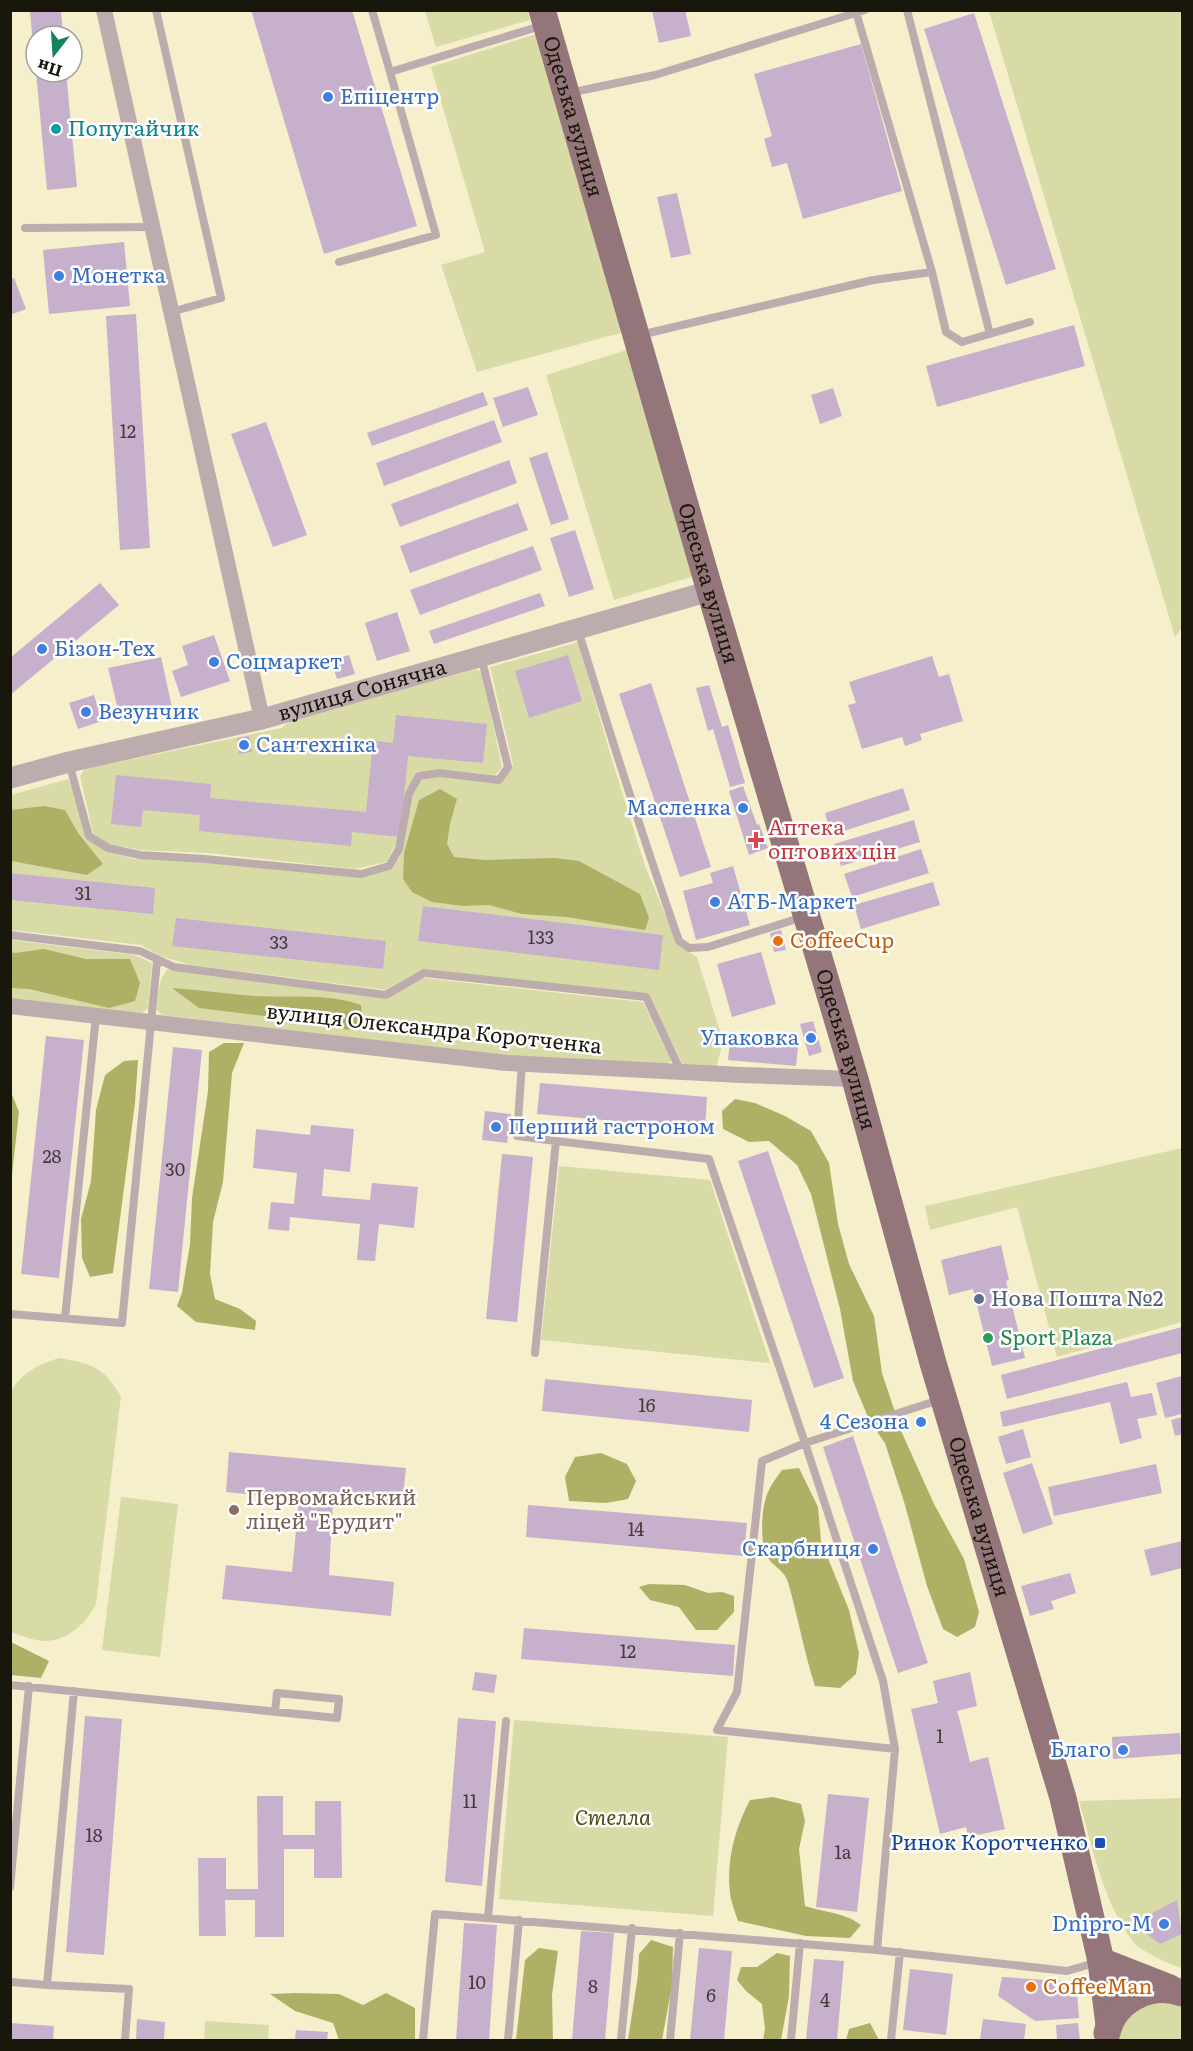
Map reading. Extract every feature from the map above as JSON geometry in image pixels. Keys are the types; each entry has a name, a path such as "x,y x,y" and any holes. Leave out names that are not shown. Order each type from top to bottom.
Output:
{"main road":[{"name":"Одеська вулиця","path":"544,17 635,336 855,1079 944,1398 1063,1798 1101,1961 1107,2033"},
{"path":"1101,1961 1180,1992"},
{"path":"1107,2033 1117,2011 1129,1999 1144,1992 1161,1989 1180,1992"}],"street":[{"path":"104,10 262,718"},
{"name":"вулиця Сонячна","path":"10,778 69,762 262,718 710,591"},
{"name":"вулиця Олександра Коротченка","path":"10,1006 522,1063 855,1079"}],"lane":[{"path":"156,10 221,298 171,312"},
{"path":"339,262 436,235 372,10"},
{"path":"907,10 990,334"},
{"path":"566,93 655,75 861,11 932,272 946,332 962,342 1030,322"},
{"path":"390,72 544,17"},
{"path":"25,228 153,227"},
{"path":"635,336 873,280 932,272"},
{"path":"578,628 644,840 679,941 689,948 708,947 807,916"},
{"path":"69,762 89,836 108,848 140,855 361,874 389,866 399,849 409,794 419,776 439,773 499,780 507,766 481,655"},
{"path":"10,935 140,951 157,961 174,967 386,995 424,973 645,997 681,1072"},
{"path":"10,1314 122,1323 157,961"},
{"path":"65,1318 96,1016"},
{"path":"522,1063 517,1136 709,1159 883,1681 895,1749 877,1950"},
{"path":"535,1353 556,1141"},
{"path":"895,1749 717,1730 737,1692 762,1461 805,1443 944,1398"},
{"path":"10,1685 29,1686 274,1712 337,1718 339,1699 277,1693 274,1712"},
{"path":"10,1887 29,1686"},
{"path":"47,1985 74,1691"},
{"path":"488,1917 506,1721"},
{"path":"423,2040 435,1914 680,1932 900,1952 1067,1971 1101,1961"},
{"path":"508,2040 519,1920"},
{"path":"621,2040 632,1928"},
{"path":"670,2040 680,1932"},
{"path":"791,2040 800,1943"},
{"path":"891,2040 900,1952"},
{"path":"10,1982 129,1989 125,2040"}],"green space":[{"path":"425,11 527,11 530,20 436,47"},
{"path":"989,11 1182,11 1182,627 1175,637"},
{"path":"536,34 624,332 477,372 441,265 485,252 431,67"},
{"path":"630,349 698,575 614,600 546,375"},
{"path":"578,642 645,866 678,945 697,957 723,1041 716,1069 684,1067 648,995 422,970 387,990 191,965 160,956 141,945 11,930 11,795 68,779 75,795 83,828 105,851 135,859 168,857 361,874 389,866 399,858 413,796 421,780 438,777 499,784 513,765 490,667"},
{"path":"477,669 482,673 502,767 495,775 438,769 417,772 408,792 400,837 386,862 355,869 207,853 141,850 107,844 93,833 80,776 84,769 282,728 290,721"},
{"path":"440,789 457,799 447,844 454,857 485,860 555,858 579,861 640,894 649,918 645,930 567,917 522,914 489,905 463,906 432,902 412,892 403,879 404,853 419,800"},
{"path":"44,806 65,810 78,833 103,864 87,875 11,861 11,810"},
{"path":"11,940 135,955 152,963 148,1008 140,1015 11,1000"},
{"path":"44,949 86,959 130,959 140,983 135,1001 109,1008 29,989 11,988 11,952"},
{"path":"168,969 386,999 424,978 643,1002 671,1060 667,1067 521,1059 162,1015 157,1010 158,994 162,977"},
{"path":"172,988 348,1001 361,1005 363,1023 348,1030 297,1020 199,1008"},
{"path":"224,1043 244,1043 232,1073 223,1182 213,1222 210,1274 215,1299 240,1309 256,1321 255,1330 196,1322 177,1306 182,1293 190,1244 192,1198 208,1091 209,1052"},
{"path":"138,1060 135,1103 113,1273 90,1277 82,1258 81,1219 91,1181 96,1110 105,1075 124,1061"},
{"path":"11,1092 19,1112 11,1184"},
{"path":"735,1099 755,1103 811,1131 829,1163 838,1224 849,1264 874,1316 882,1373 902,1433 934,1504 964,1559 979,1612 975,1627 957,1637 943,1629 927,1586 885,1443 870,1422 853,1381 840,1309 811,1194 797,1165 769,1141 749,1142 723,1129 722,1111"},
{"path":"1182,1148 1182,1322 1057,1357 1017,1207 930,1230 925,1206"},
{"path":"559,1166 710,1180 770,1363 541,1340"},
{"path":"59,1358 96,1368 108,1378 121,1396 96,1604 75,1630 61,1638 45,1641 11,1631 10,1393 31,1370"},
{"path":"601,1453 627,1464 636,1481 628,1499 606,1503 569,1501 565,1477 575,1457"},
{"path":"799,1468 818,1507 821,1541 849,1610 859,1653 856,1674 840,1688 815,1686 788,1582 768,1558 763,1543 763,1514 769,1490 782,1470"},
{"path":"121,1497 178,1504 160,1657 102,1650"},
{"path":"649,1584 685,1585 708,1593 722,1592 734,1596 734,1612 717,1630 696,1630 679,1607 650,1600 639,1587"},
{"path":"11,1642 49,1661 41,1678 11,1675"},
{"name":"Стелла","path":"514,1720 728,1737 713,1916 499,1899"},
{"path":"773,1797 801,1804 805,1821 799,1849 805,1906 841,1915 861,1925 850,1938 806,1936 738,1921 731,1900 729,1881 736,1833 750,1800"},
{"path":"1182,1798 1182,1968 1138,1946 1123,1927 1100,1875 1079,1801"},
{"path":"651,1940 673,1947 672,1985 662,2040 628,2040 639,1954"},
{"path":"539,1948 558,1951 552,1995 553,2040 516,2040 525,1960"},
{"path":"777,1953 790,1956 789,1996 781,2040 763,2040 765,2029 762,2004 737,1980 741,1967 757,1967"},
{"path":"386,1993 415,2008 415,2040 339,2040 333,2023 295,2011 270,1994 339,1994 363,2005"},
{"path":"1159,2000 1182,2006 1182,2040 1119,2040 1124,2024 1132,2014"},
{"path":"205,2021 269,2025 268,2040 204,2040"},
{"path":"870,2023 879,2040 846,2040 849,2029"}],"building":[{"path":"30,10 61,10 62,24 31,24"},
{"name":"Епіцентр","path":"251,10 352,10 417,226 324,254"},
{"path":"652,10 685,10 691,36 659,43"},
{"path":"974,13 1056,269 1006,285 924,29"},
{"path":"861,44 902,191 803,219 787,163 772,167 764,139 772,136 754,74"},
{"name":"Попугайчик","path":"37,84 67,84 77,187 47,190"},
{"path":"677,193 691,254 671,258 657,197"},
{"path":"124,242 130,306 49,314 43,250"},
{"path":"14,278 26,309 10,315 10,280"},
{"path":"136,314 150,548 120,550 106,316"},
{"path":"1074,325 1085,366 937,407 926,366"},
{"path":"528,387 538,415 503,427 493,398"},
{"path":"833,388 842,416 820,424 811,395"},
{"path":"483,392 488,405 372,446 367,433"},
{"path":"494,420 502,442 384,486 376,463"},
{"path":"266,422 307,535 273,547 231,434"},
{"path":"547,452 569,519 551,525 529,458"},
{"path":"509,460 517,483 400,527 391,504"},
{"path":"518,503 528,530 410,573 400,546"},
{"path":"575,530 594,589 569,597 550,538"},
{"path":"533,546 542,570 420,615 410,590"},
{"path":"100,583 119,605 10,695 10,658"},
{"path":"540,593 545,606 434,644 429,631"},
{"path":"397,612 410,651 377,661 365,623"},
{"path":"214,635 230,681 181,697 172,671 188,665 182,646"},
{"path":"349,655 355,674 337,679 331,660"},
{"path":"568,655 582,701 529,718 515,671"},
{"path":"932,656 939,677 949,674 963,721 920,734 922,740 905,746 902,737 862,749 848,705 856,703 849,682"},
{"path":"161,657 172,707 120,718 108,668"},
{"path":"651,683 711,867 680,877 619,694"},
{"path":"709,685 722,727 728,725 745,783 730,787 713,729 708,731 696,688"},
{"name":"Везунчик","path":"94,695 102,721 78,729 69,703"},
{"path":"396,715 487,724 483,763 408,756 400,837 352,832 351,846 199,831 200,815 143,810 141,827 111,824 116,775 211,784 210,798 366,812 373,741 393,743"},
{"name":"Сантехніка","path":"249,736 252,752 239,754 237,738"},
{"path":"743,786 768,848 749,855 729,791"},
{"path":"903,788 910,810 831,835 825,813"},
{"path":"914,820 920,842 841,866 834,844"},
{"path":"921,849 929,873 852,897 844,874"},
{"name":"АТБ-Маркет","path":"733,866 750,925 696,940 683,891 713,883 710,873"},
{"path":"10,873 155,888 153,914 10,900"},
{"path":"933,882 940,905 861,929 854,905"},
{"path":"423,906 663,935 659,970 418,941"},
{"path":"176,918 386,941 383,969 172,946"},
{"name":"CoffeeCup","path":"781,930 786,950 774,952 770,933"},
{"path":"761,952 776,1004 732,1017 717,964"},
{"name":"Упаковка","path":"813,1021 822,1052 809,1056 800,1024"},
{"path":"46,1036 84,1040 59,1278 21,1274"},
{"path":"730,1041 798,1047 796,1066 728,1060"},
{"path":"173,1047 202,1050 178,1292 149,1289"},
{"path":"540,1083 707,1097 705,1129 537,1114"},
{"name":"Перший гастроном","path":"485,1111 511,1114 507,1143 482,1140"},
{"path":"311,1125 354,1129 350,1172 324,1169 322,1196 370,1200 372,1183 418,1187 414,1228 379,1224 375,1261 357,1260 360,1224 290,1217 289,1231 268,1229 271,1202 294,1204 297,1173 253,1168 256,1129 310,1135"},
{"path":"768,1151 844,1378 814,1388 738,1161"},
{"path":"502,1154 533,1157 517,1322 486,1319"},
{"path":"1001,1245 1009,1280 1006,1281 1025,1358 992,1366 973,1289 949,1295 941,1260"},
{"path":"1182,1327 1182,1353 1007,1399 1001,1375"},
{"path":"1182,1376 1182,1414 1165,1418 1156,1383"},
{"path":"545,1379 752,1400 749,1432 542,1411"},
{"path":"1127,1382 1131,1397 1152,1393 1157,1415 1137,1419 1142,1438 1120,1444 1110,1402 1003,1427 1000,1412"},
{"path":"1182,1417 1182,1434 1175,1436 1171,1420"},
{"path":"1023,1429 1031,1457 1006,1464 998,1437"},
{"path":"853,1436 928,1663 898,1673 823,1447"},
{"path":"229,1452 406,1468 402,1507 333,1501 329,1575 394,1582 391,1616 222,1599 226,1565 292,1572 299,1499 226,1492"},
{"path":"1032,1463 1053,1524 1023,1534 1003,1473"},
{"path":"1156,1464 1162,1493 1054,1516 1048,1487"},
{"path":"528,1505 747,1523 744,1556 526,1537"},
{"path":"1182,1541 1182,1568 1151,1576 1144,1550"},
{"path":"1070,1573 1076,1593 1051,1601 1054,1609 1030,1616 1021,1586"},
{"path":"524,1628 735,1645 733,1676 521,1659"},
{"path":"475,1672 497,1675 494,1693 472,1690"},
{"path":"970,1672 977,1706 957,1711 970,1762 988,1757 1005,1829 968,1837 966,1827 940,1834 911,1709 938,1703 933,1681"},
{"path":"85,1716 122,1719 104,1955 66,1952"},
{"path":"458,1718 496,1721 482,1886 445,1882"},
{"path":"1180,1733 1181,1754 1113,1759 1112,1737"},
{"path":"828,1794 869,1798 857,1912 816,1907"},
{"path":"257,1796 283,1796 283,1835 315,1835 315,1801 341,1801 342,1878 314,1878 314,1849 284,1849 284,1937 255,1937 255,1900 225,1900 226,1936 199,1936 198,1858 226,1858 226,1889 258,1889"},
{"path":"1177,1900 1182,1934 1160,1944 1139,1928 1137,1921"},
{"path":"464,1923 497,1925 489,2040 456,2040"},
{"path":"581,1931 614,1933 605,2040 572,2040"},
{"path":"699,1948 732,1951 724,2040 690,2040"},
{"path":"814,1959 844,1961 837,2040 806,2040"},
{"path":"910,1969 953,1974 946,2035 903,2030"},
{"path":"1002,1977 1062,1981 1077,1993 1079,2018 1035,2021 998,1996"},
{"path":"137,2019 165,2022 164,2040 136,2040"},
{"path":"983,2019 1026,2024 1024,2040 980,2040"},
{"path":"10,2023 54,2026 53,2040 10,2040"},
{"path":"1078,2023 1080,2040 1057,2040 1056,2025"},
{"path":"296,2030 328,2032 327,2040 295,2040"}],"place":[{"name":"Епіцентр","path":"328,97"},
{"name":"Попугайчик","path":"56,129"},
{"name":"Монетка","path":"59,276"},
{"name":"Бізон-Тех","path":"42,649"},
{"name":"Соцмаркет","path":"214,662"},
{"name":"Везунчик","path":"86,712"},
{"name":"Сантехніка","path":"244,745"},
{"name":"Масленка","path":"743,808"},
{"name":"Аптека оптових цін","path":"756,840"},
{"name":"АТБ-Маркет","path":"715,902"},
{"name":"CoffeeCup","path":"778,941"},
{"name":"Упаковка","path":"811,1038"},
{"name":"Перший гастроном","path":"496,1127"},
{"name":"Нова Пошта №2","path":"979,1299"},
{"name":"Sport Plaza","path":"988,1338"},
{"name":"4 Сезона","path":"921,1422"},
{"name":"Первомайський ліцей \"Ерудит\"","path":"234,1510"},
{"name":"Скарбниця","path":"873,1549"},
{"name":"Благо","path":"1123,1750"},
{"name":"Ринок Коротченко","path":"1100,1843"},
{"name":"Dnipro-M","path":"1164,1924"},
{"name":"CoffeeMan","path":"1031,1987"}]}
